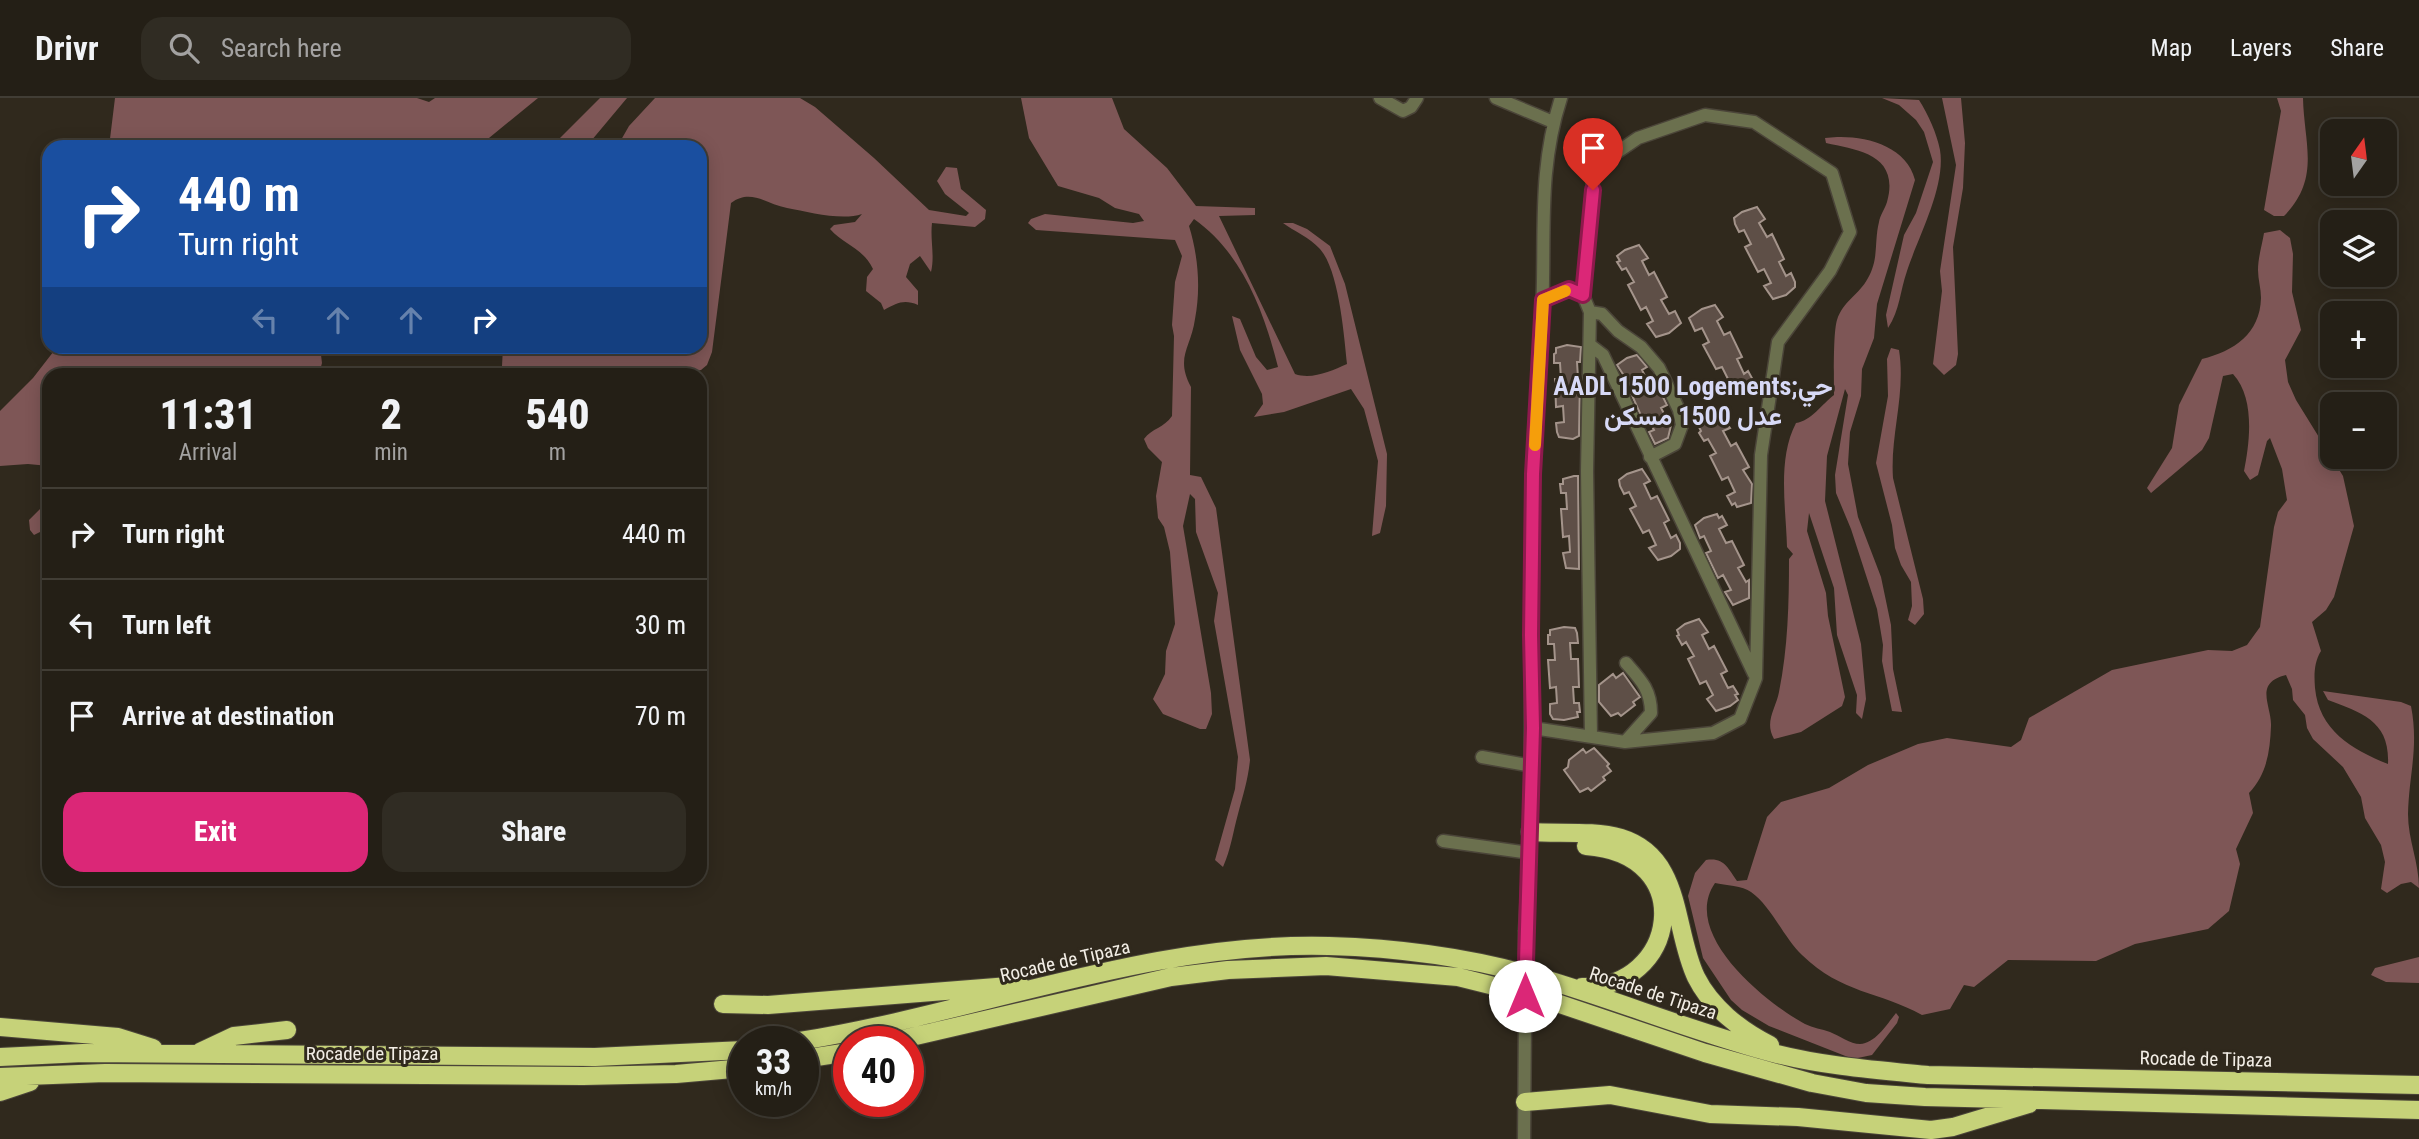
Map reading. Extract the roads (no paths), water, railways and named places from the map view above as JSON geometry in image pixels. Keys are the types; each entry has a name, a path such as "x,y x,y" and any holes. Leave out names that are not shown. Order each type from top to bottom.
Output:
{"highway":[{"path":"1530,843 1619,838 1635,844 1653,858 1674,895 1689,957 1697,977 1709,995 1740,1028 1787,1053 1815,1062"},
{"path":"1530,843 1621,851 1637,860 1650,873 1660,891 1663,912 1661,932 1654,949 1642,966 1625,978 1591,987 1570,986 1538,977"},
{"name":"Rocade de Tipaza","path":"819,1038 900,1023 1135,965 1254,949 1328,946 1457,959 1538,977 1729,1040 1815,1062 1928,1075 2419,1085"},
{"name":"Rocade de Tipaza","path":"924,1034 1171,977 1228,970 1326,965 1458,977 1542,998 1718,1057 1812,1083 1866,1093 1925,1097 2419,1110"},
{"path":"723,1004 768,1005 939,993 1009,985 1055,985"},
{"path":"0,1027 118,1037 162,1053"},
{"path":"197,1053 234,1036 287,1030"},
{"name":"Rocade de Tipaza","path":"0,1056 197,1053 596,1057 728,1051"},
{"name":"Rocade de Tipaza","path":"0,1077 49,1074 583,1076 676,1074 728,1069"},
{"path":"0,1092 49,1074"},
{"path":"1525,1102 1611,1095 1710,1114 1798,1117 1931,1130 1953,1127 2048,1099"}],"street":[{"path":"1380,98 1403,111 1411,107 1417,98"},
{"path":"1496,98 1553,122"},
{"path":"1524,1139 1525,930 1533,728 1533,474 1543,300 1542,205 1553,122 1561,98"},
{"path":"1533,728 1591,737 1625,742 1713,733 1740,719 1756,678 1761,455 1778,342 1830,271 1850,232 1832,173 1754,122 1705,116 1638,138 1594,168 1583,295 1590,313 1587,471 1591,737"},
{"path":"1543,300 1569,289 1583,295"},
{"path":"1590,313 1602,314 1618,331 1641,347 1659,368 1679,410 1682,425 1675,444 1650,457"},
{"path":"1590,345 1603,355 1756,678"},
{"path":"1625,742 1651,713 1648,688 1626,663"},
{"path":"1482,757 1532,766"},
{"path":"1443,841 1530,843"}],"district":[{"name":"AADL 1500 Logements;حي عدل 1500 مسكن","path":"1693,401"}]}
